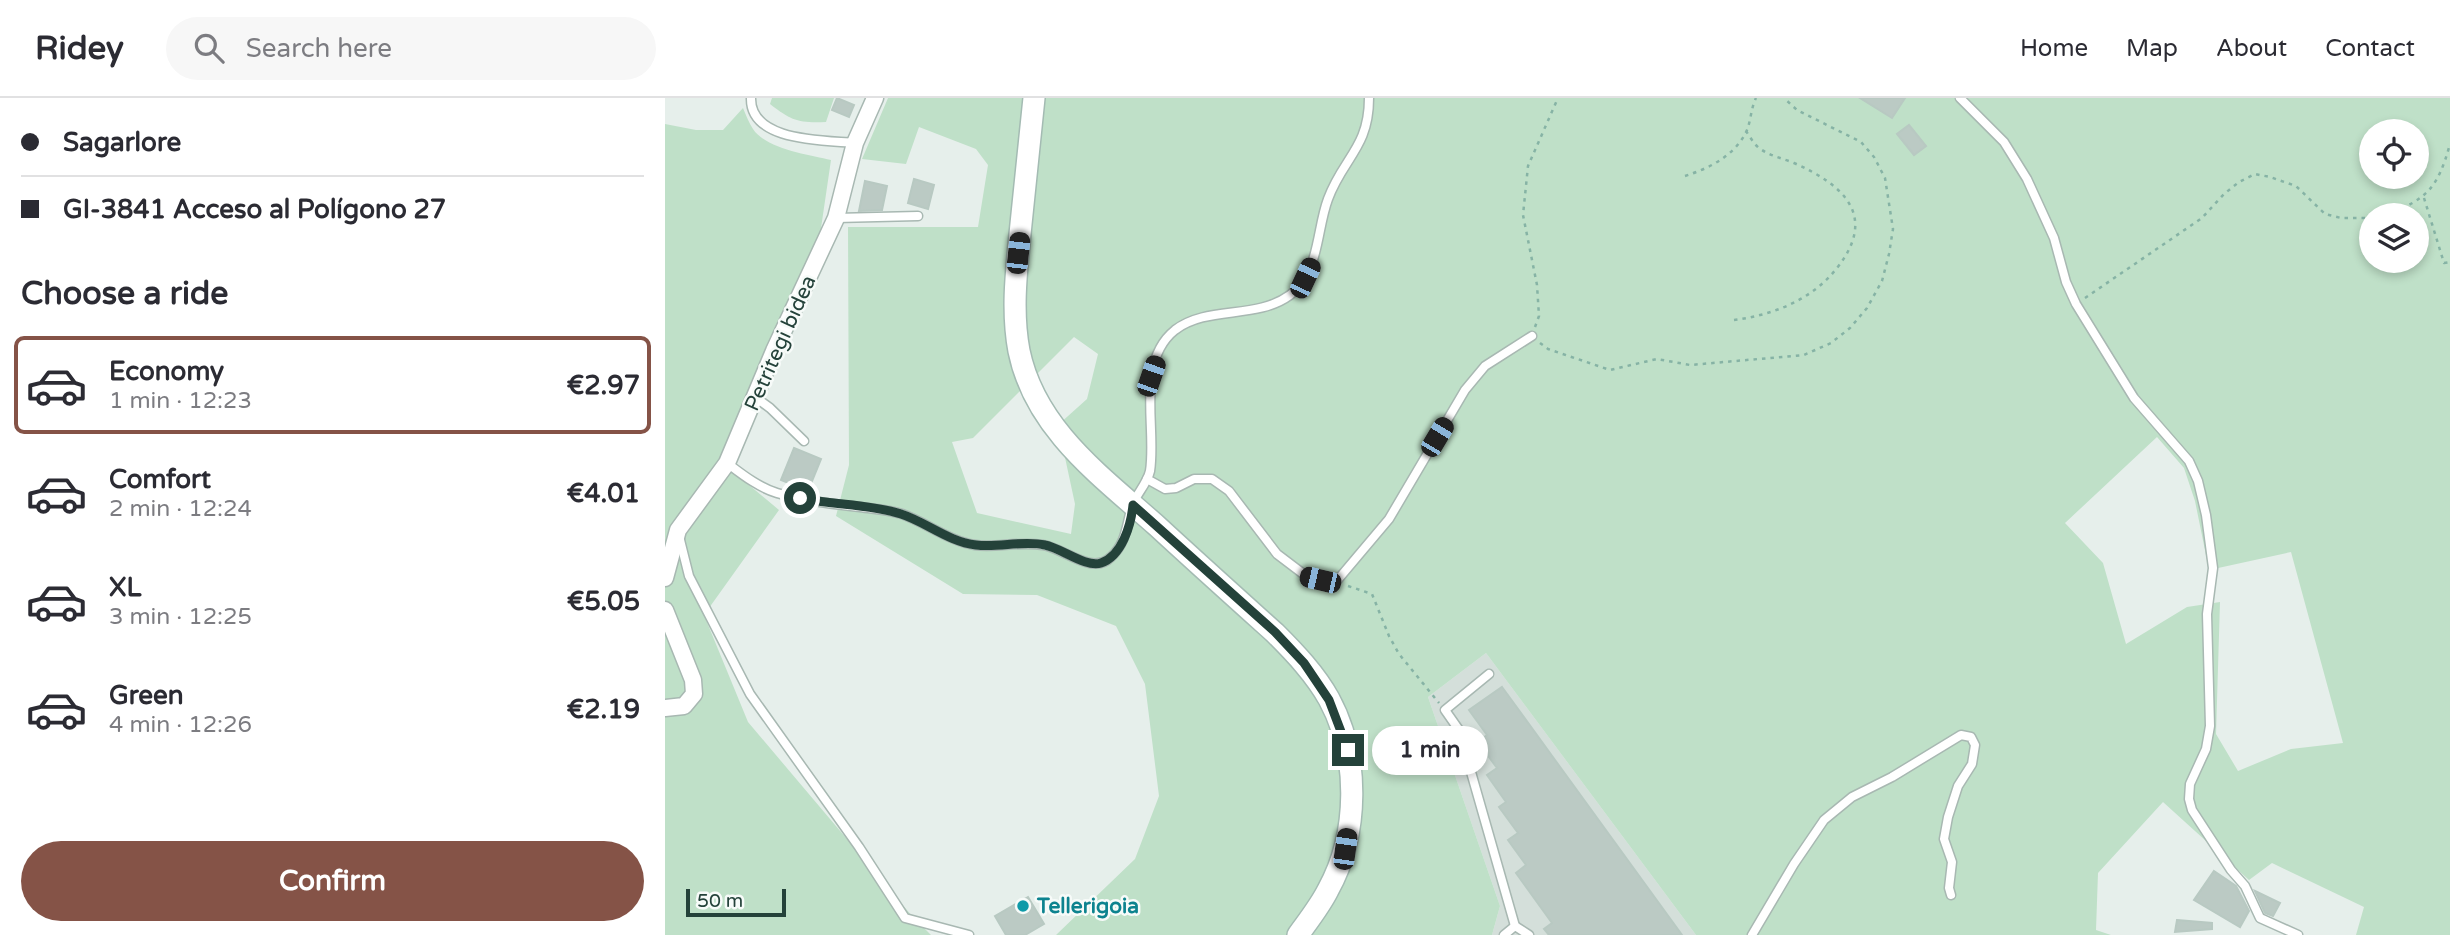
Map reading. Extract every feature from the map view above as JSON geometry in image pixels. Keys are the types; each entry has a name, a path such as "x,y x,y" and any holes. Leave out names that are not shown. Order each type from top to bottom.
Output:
{"main road":[{"path":"1034,98 1016,278 1015,315 1019,350 1027,379 1050,422 1079,457 1275,632 1304,663 1329,700 1348,750 1352,800 1345,849 1328,890 1298,935"}],"street":[{"name":"Petritegi bidea","path":"665,578 678,530 727,463 836,218 855,143 875,98"},
{"path":"665,610 693,680 694,694 684,706 665,708"}],"lane":[{"path":"751,98 752,111 759,120 776,132 795,137 855,143"},
{"path":"727,463 756,484 776,492 824,503 901,514 959,541 977,545 1021,542 1046,545 1097,565 1110,559 1121,544 1133,505 1147,480 1153,439 1149,396 1151,376 1159,351 1173,331 1191,320 1243,313 1270,305 1290,295 1305,278 1315,257 1320,225 1329,197 1364,136 1369,117 1369,98"},
{"path":"1959,98 2004,142 2027,178 2054,238 2066,282 2076,304 2134,398 2189,461 2198,481 2206,515 2213,568 2207,614 2210,726 2206,749 2190,784 2189,799 2192,810 2231,870 2245,886 2260,918 2298,935"},
{"path":"836,218 918,216"},
{"path":"1147,480 1165,489 1176,488 1194,479 1212,479 1229,491 1277,554 1306,576 1335,583 1389,519 1465,390 1485,366 1532,336"},
{"path":"755,397 804,441"},
{"path":"665,543 678,530"},
{"path":"678,530 689,576 750,694 859,847 905,918 969,935"},
{"path":"1489,674 1445,710 1459,730 1515,926 1529,935"},
{"path":"1752,935 1824,820 1852,797 1924,759 1961,735 1971,737 1975,745 1972,764 1958,786 1944,839 1952,862 1949,888 1951,895"},
{"path":"1504,935 1515,926"}],"path":[{"path":"1558,98 1528,166 1523,215 1537,285 1539,316 1532,336 1548,349 1610,370 1657,359 1690,365 1804,355 1831,343 1850,328 1867,308 1882,281 1893,229 1885,178 1874,157 1861,142 1797,110 1784,98"},
{"path":"1685,176 1716,164 1747,131 1756,98"},
{"path":"1734,320 1761,316 1809,294 1829,279 1847,256 1855,234 1855,215 1850,201 1811,172 1772,157 1756,146 1747,131"},
{"path":"2413,203 2424,198 2435,184 2450,144"},
{"path":"2076,304 2202,218 2224,194 2255,174 2295,186 2325,214 2341,218 2359,218"},
{"path":"2424,198 2444,263 2450,262"},
{"path":"1335,583 1371,594 1399,654 1445,710"}],"shaded area":[{"path":"1486,653 1696,935 1492,935 1500,906 1428,697"}],"green space":[{"path":"772,98 834,98 826,122 816,122 802,121 784,114 770,104"},
{"path":"888,98 2450,98 2450,935 2356,935 2364,907 2272,863 2249,880 2163,802 2098,873 2096,930 2111,935 1696,935 1486,653 1428,697 1500,906 1492,935 1056,935 1135,859 1159,796 1145,684 1116,626 1037,595 963,594 836,516 849,465 848,227 978,227 988,165 976,149 919,127 906,164 862,159","holes":["1074,337 1098,354 1087,399 1058,425 1075,504 1071,534 977,513 952,442 973,438","2157,437 2184,468 2195,501 2209,570 2291,552 2343,743 2291,749 2238,771 2216,734 2220,602 2187,607 2126,644 2103,563 2065,523"]},
{"path":"743,108 753,129 768,142 831,160 820,235 719,460 779,510 704,615 748,722 931,935 665,935 665,124 696,130 723,130"}],"building":[{"path":"837,98 854,105 849,117 832,110"},
{"path":"1860,98 1905,98 1892,118"},
{"path":"1909,125 1926,146 1914,155 1897,134"},
{"path":"914,179 934,185 928,209 908,203"},
{"path":"865,181 887,186 882,210 859,211"},
{"path":"794,448 821,459 808,491 781,480"},
{"path":"1502,687 1682,935 1549,935 1544,929 1552,923 1516,873 1526,865 1508,840 1518,833 1499,807 1506,802 1487,775 1497,768 1478,742 1487,735 1469,710"},
{"path":"2214,871 2236,886 2249,911 2240,927 2194,900"},
{"path":"2255,891 2280,903 2273,916 2265,913"},
{"name":"Tellerigoia","path":"1028,897 1044,924 1025,935 1006,935 995,916"},
{"path":"2177,920 2212,923 2212,929 2175,932"}],"place":[{"name":"Tellerigoia","path":"1023,906"}],"route":[{"path":"800,498 901,514 959,541 977,545 1021,542 1046,545 1097,565 1110,559 1121,544 1133,505 1275,632 1304,663 1329,700 1348,750"}]}
